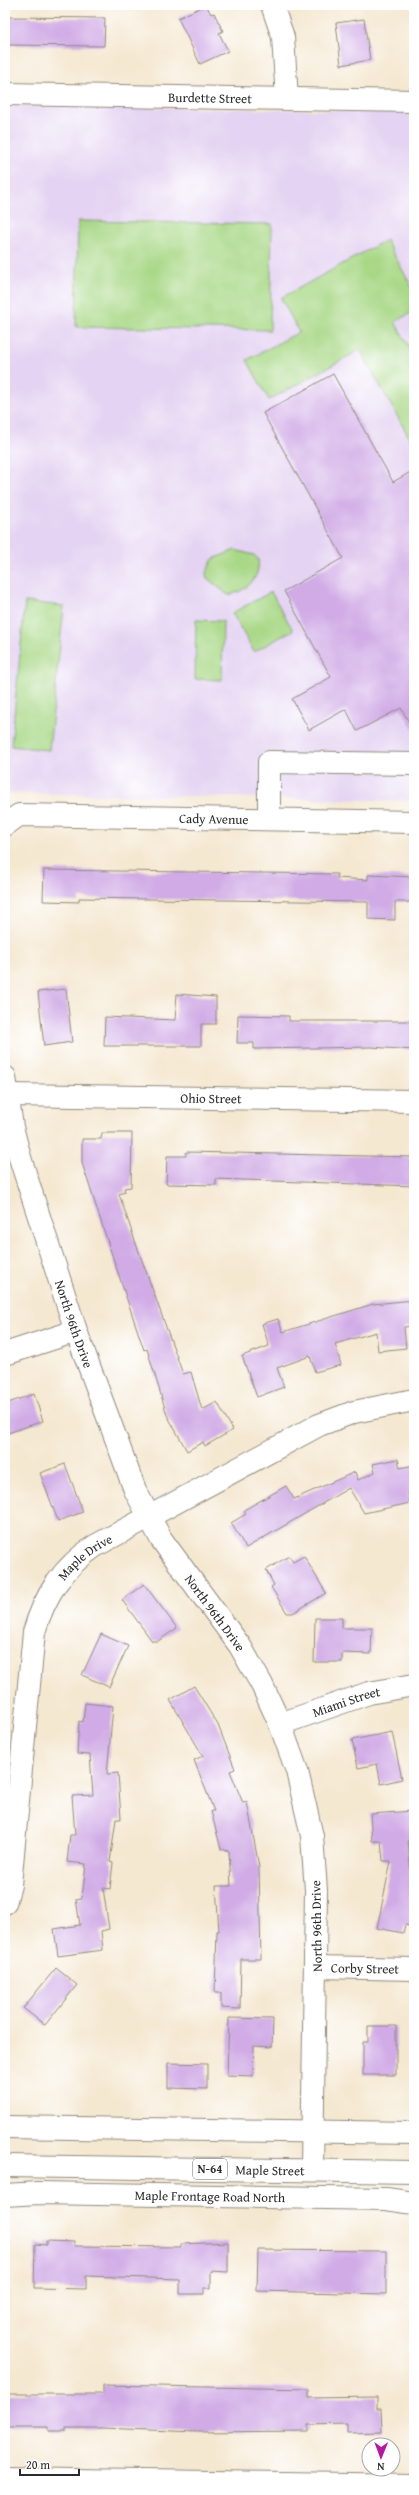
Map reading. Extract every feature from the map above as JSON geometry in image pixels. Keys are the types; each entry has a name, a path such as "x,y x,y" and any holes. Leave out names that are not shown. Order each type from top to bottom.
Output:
{"street":[{"path":"272,5 282,37 287,99"},
{"name":"Burdette Street","path":"5,94 414,101"},
{"path":"269,819 269,762 414,764"},
{"name":"Cady Avenue","path":"9,821 19,815 414,822"},
{"name":"Ohio Street","path":"6,1086 414,1101"},
{"name":"North 96th Drive","path":"6,1086 12,1127 20,1161 76,1331 123,1462 161,1539 240,1646 262,1685 280,1724 297,1771 312,1836 316,1890 312,2170"},
{"path":"5,1354 76,1331"},
{"name":"Maple Drive","path":"5,1903 10,1885 30,1652 40,1613 55,1582 84,1554 149,1517 320,1425 354,1412 414,1400"},
{"name":"Miami Street","path":"280,1724 369,1693 414,1685"},
{"name":"Corby Street","path":"316,1967 414,1969"},
{"path":"5,2127 414,2133"},
{"name":"Maple Street","path":"5,2166 414,2172"},
{"name":"Maple Frontage Road North","path":"5,2194 38,2193 386,2199 414,2203"},
{"path":"5,2479 414,2485"}],"shaded area":[{"path":"8,105 414,112 414,801 5,793 5,218"}],"green space":[{"path":"78,221 272,224 270,330 76,327"},
{"path":"386,240 414,291 414,311 395,322 414,355 414,446 360,350 269,400 247,360 299,332 281,298"},
{"path":"235,550 254,555 258,559 258,566 255,578 251,583 241,591 228,595 207,578 206,573 213,559"},
{"path":"271,592 293,630 254,652 232,613"},
{"path":"25,602 64,606 49,750 11,746"},
{"path":"196,620 223,621 222,680 195,679"}],"building":[{"path":"206,5 211,14 214,13 223,31 219,33 228,51 200,64 178,18"},
{"path":"7,17 105,18 104,46 6,45"},
{"path":"364,19 370,60 341,65 336,23"},
{"path":"333,374 393,482 414,470 414,731 401,708 357,731 346,709 309,730 292,699 331,677 284,591 343,558 263,413"},
{"path":"44,870 337,874 337,878 368,880 368,875 414,877 414,902 395,902 395,920 368,919 368,902 79,898 79,902 43,901"},
{"path":"66,989 72,1042 44,1046 38,992"},
{"path":"177,994 216,997 216,1024 201,1024 201,1046 104,1046 105,1017 175,1020"},
{"path":"238,1015 289,1016 289,1021 414,1021 414,1050 371,1047 254,1049 254,1043 237,1043"},
{"path":"102,1133 132,1133 131,1187 124,1188 125,1192 119,1194 183,1374 191,1372 202,1410 217,1402 233,1430 205,1446 203,1442 187,1451 167,1415 147,1349 144,1350 110,1249 82,1163 82,1139 101,1139"},
{"path":"186,1152 414,1157 414,1186 216,1179 216,1185 166,1184 167,1156 186,1156"},
{"path":"414,1300 414,1326 404,1327 406,1348 378,1351 376,1332 335,1344 341,1365 315,1372 310,1356 277,1368 284,1387 257,1397 242,1356 269,1346 262,1324 278,1319 283,1332 373,1304"},
{"path":"34,1394 43,1421 5,1434 5,1404"},
{"path":"398,1459 400,1468 414,1465 414,1491 408,1493 410,1503 364,1513 349,1488 246,1548 231,1523 246,1514 244,1510 286,1486 294,1499 355,1472 358,1480 375,1472 373,1464"},
{"path":"65,1464 83,1512 58,1521 40,1473"},
{"path":"289,1556 293,1562 304,1556 326,1593 293,1613 287,1613 271,1587 274,1585 266,1570"},
{"path":"144,1584 177,1628 158,1641 152,1641 122,1600"},
{"path":"315,1618 342,1618 342,1628 372,1628 371,1654 342,1653 342,1662 314,1662"},
{"path":"101,1634 128,1646 109,1687 82,1675"},
{"path":"194,1686 218,1725 235,1769 230,1771 243,1803 247,1802 259,1867 261,1959 241,1959 240,2009 221,2008 221,1993 215,1993 217,1931 219,1931 216,1886 231,1886 229,1851 221,1849 211,1811 214,1811 194,1760 203,1756 170,1700"},
{"path":"85,1703 113,1706 107,1774 118,1773 121,1819 116,1819 110,1862 113,1863 110,1889 103,1888 109,1929 101,1931 103,1950 58,1956 54,1929 80,1925 76,1899 82,1898 86,1864 67,1862 70,1835 75,1835 72,1796 93,1795 90,1755 77,1754 79,1721 83,1722"},
{"path":"392,1732 402,1779 381,1784 377,1764 358,1768 352,1740"},
{"path":"414,1811 414,1839 408,1840 412,1890 410,1900 414,1901 414,1927 405,1925 403,1933 377,1928 391,1861 383,1861 381,1841 372,1841 370,1814"},
{"path":"56,1968 77,1985 45,2025 23,2008"},
{"path":"229,2018 273,2019 272,2047 254,2046 253,2076 227,2075"},
{"path":"368,2026 396,2026 396,2075 363,2075 363,2042 368,2042"},
{"path":"168,2063 207,2064 207,2089 168,2088"},
{"path":"46,2241 74,2242 74,2246 181,2247 181,2244 228,2242 228,2272 211,2271 211,2288 204,2288 204,2294 180,2294 180,2279 86,2276 86,2289 34,2288 35,2244 46,2245"},
{"path":"258,2250 386,2251 386,2294 257,2291"},
{"path":"103,2385 309,2389 309,2398 377,2397 377,2408 381,2408 382,2432 347,2433 347,2424 308,2425 308,2431 196,2432 102,2428 66,2428 66,2431 49,2431 49,2427 5,2427 5,2394 103,2394"}]}
